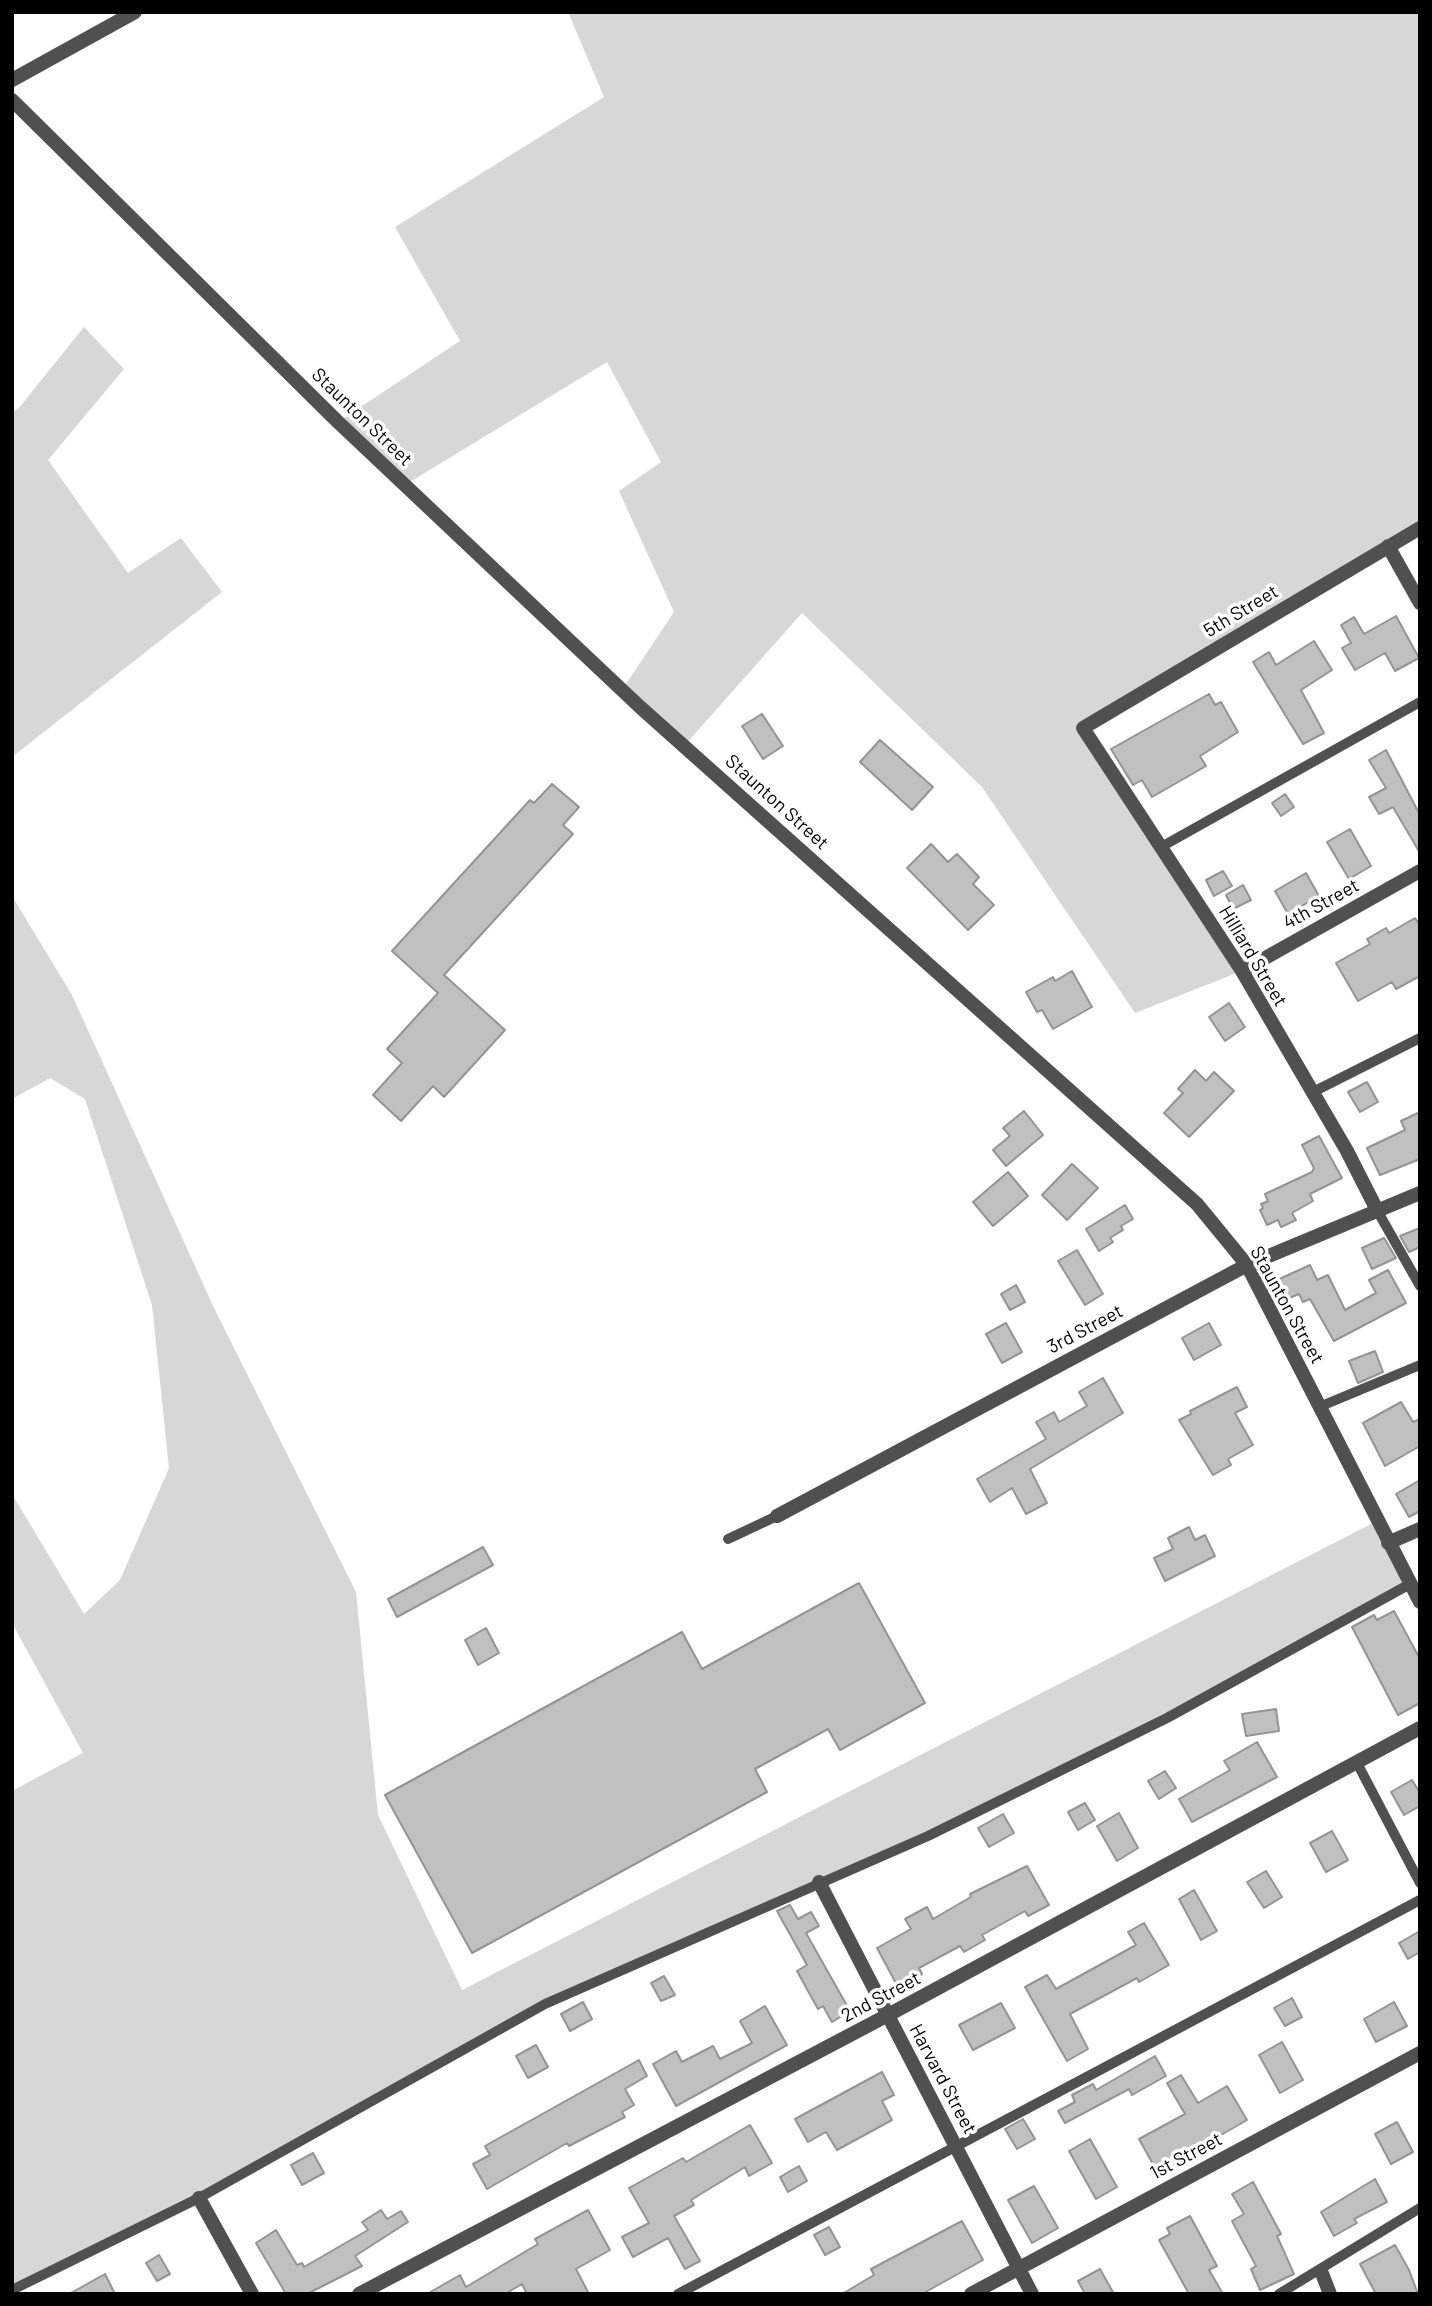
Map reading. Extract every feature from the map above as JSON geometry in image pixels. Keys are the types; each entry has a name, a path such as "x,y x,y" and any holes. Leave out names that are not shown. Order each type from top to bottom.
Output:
{"street":[{"path":"12,80 135,12"},
{"name":"Staunton Street","path":"12,100 348,431 640,707 1197,1204 1247,1265 1420,1602"},
{"name":"5th Street","path":"1083,728 1420,528"},
{"path":"1388,546 1420,603"},
{"name":"Hilliard Street","path":"1083,728 1242,971 1347,1151 1378,1212"},
{"name":"4th Street","path":"1242,971 1420,871"},
{"name":"3rd Street","path":"777,1516 1247,1265 1420,1193"},
{"path":"1388,1543 1420,1529"},
{"name":"2nd Street","path":"359,2294 888,2015 1420,1728"},
{"name":"Harvard Street","path":"820,1882 1021,2267 1032,2294"},
{"name":"1st Street","path":"971,2294 1420,2053"},
{"path":"199,2198 252,2294"},
{"path":"1321,2271 1330,2294"}],"lane":[{"path":"1161,847 1420,702"},
{"path":"1311,1093 1420,1038"},
{"path":"1378,1212 1420,1286"},
{"path":"1319,1407 1420,1365"},
{"path":"728,1539 777,1516"},
{"path":"12,2290 199,2198 545,2004 928,1836 1167,1718 1410,1584"},
{"path":"1356,1761 1420,1883"},
{"path":"678,2294 1420,1900"},
{"path":"1279,2294 1321,2271 1420,2208"}],"shaded area":[{"path":"568,12 1420,12 1420,528 1084,728 1242,971 1135,1013 982,787 802,613 684,746 622,690 674,612 619,491 661,462 607,362 405,485 338,422 460,341 395,227 604,97"},
{"path":"84,327 124,369 48,460 128,573 181,538 222,592 12,757 12,412 18,409"},
{"path":"12,896 72,995 214,1308 356,1592 378,1815 462,1990 1377,1521 1410,1584 1167,1718 928,1836 545,2004 199,2198 12,2290 12,1791 83,1753 12,1623 12,1494 84,1614 120,1580 169,1468 152,1305 85,1099 50,1078 12,1099"}],"building":[{"path":"1396,616 1419,658 1395,671 1385,653 1355,670 1342,648 1351,643 1341,625 1354,617 1364,634"},
{"path":"1314,641 1332,670 1301,690 1324,733 1303,744 1253,662 1269,652 1276,665"},
{"path":"1209,694 1215,705 1221,702 1238,732 1200,756 1206,766 1152,797 1142,780 1133,785 1111,749"},
{"path":"762,714 783,746 763,759 742,726"},
{"path":"880,740 933,787 912,810 860,762"},
{"path":"1386,750 1420,815 1420,853 1393,807 1379,814 1369,797 1386,788 1369,760"},
{"path":"552,784 579,807 563,825 573,834 444,975 505,1030 444,1097 433,1086 401,1121 373,1095 402,1063 387,1049 438,993 392,951 530,800 534,803"},
{"path":"1285,794 1294,807 1281,816 1272,803"},
{"path":"1350,829 1371,866 1349,879 1327,842"},
{"path":"931,844 948,862 957,854 979,877 973,884 994,905 968,930 907,868"},
{"path":"1223,871 1232,886 1214,896 1206,880"},
{"path":"1306,873 1319,896 1288,914 1275,891"},
{"path":"1243,885 1251,900 1233,909 1226,895"},
{"path":"1415,918 1420,926 1420,976 1396,989 1392,982 1358,1001 1336,963 1370,944 1367,939 1386,928 1389,933"},
{"path":"1072,971 1092,1007 1053,1029 1042,1010 1037,1012 1026,992 1053,977 1055,981"},
{"path":"1229,1003 1245,1027 1225,1041 1209,1017"},
{"path":"1195,1070 1206,1081 1214,1072 1234,1091 1189,1137 1164,1113 1183,1093 1178,1089"},
{"path":"1367,1082 1378,1102 1360,1112 1348,1092"},
{"path":"1024,1111 1043,1135 1006,1166 993,1150 1010,1136 1003,1128"},
{"path":"1420,1112 1420,1159 1380,1175 1367,1148 1405,1130 1401,1121"},
{"path":"1319,1136 1342,1178 1310,1194 1313,1201 1292,1213 1296,1220 1281,1227 1278,1220 1267,1225 1260,1210 1263,1208 1261,1204 1268,1201 1265,1194 1312,1172 1314,1168 1302,1145"},
{"path":"1072,1164 1098,1188 1067,1220 1042,1195"},
{"path":"1008,1172 1028,1196 993,1226 973,1202"},
{"path":"1125,1205 1133,1219 1121,1226 1123,1230 1110,1238 1113,1242 1099,1251 1086,1229"},
{"path":"1420,1228 1420,1247 1409,1252 1400,1236"},
{"path":"1384,1238 1396,1258 1372,1269 1362,1248"},
{"path":"1077,1250 1103,1294 1085,1305 1058,1261"},
{"path":"1310,1265 1317,1280 1328,1275 1345,1310 1376,1293 1369,1280 1388,1270 1406,1303 1334,1341 1310,1299 1303,1302 1299,1294 1282,1301 1273,1282"},
{"path":"1016,1285 1025,1302 1010,1310 1001,1294"},
{"path":"1006,1323 1022,1352 1002,1363 986,1334"},
{"path":"1209,1323 1221,1345 1194,1360 1182,1338"},
{"path":"1375,1351 1383,1372 1358,1383 1349,1361"},
{"path":"1103,1378 1123,1413 1030,1469 1047,1503 1026,1514 1012,1488 990,1502 977,1479 1046,1439 1036,1422 1054,1412 1059,1422 1087,1406 1079,1392"},
{"path":"1237,1387 1247,1407 1235,1413 1253,1445 1228,1459 1231,1465 1213,1475 1179,1420 1191,1414 1190,1411"},
{"path":"1401,1402 1413,1422 1420,1419 1420,1446 1385,1466 1363,1423"},
{"path":"1420,1480 1420,1511 1409,1517 1396,1494"},
{"path":"1189,1527 1195,1540 1205,1535 1215,1556 1165,1581 1154,1558 1173,1549 1168,1538"},
{"path":"483,1547 493,1565 397,1617 388,1599"},
{"path":"859,1583 925,1703 840,1750 828,1729 755,1769 767,1792 472,1953 385,1795 682,1632 702,1669"},
{"path":"1394,1611 1420,1659 1420,1703 1398,1715 1352,1627 1374,1615 1377,1620"},
{"path":"486,1628 499,1653 478,1665 465,1640"},
{"path":"1276,1709 1279,1731 1246,1736 1242,1714"},
{"path":"1257,1742 1277,1777 1192,1822 1179,1799 1230,1770 1224,1761"},
{"path":"1165,1771 1176,1788 1159,1799 1148,1781"},
{"path":"1412,1780 1420,1793 1420,1806 1404,1815 1391,1792"},
{"path":"1085,1803 1095,1820 1078,1830 1068,1812"},
{"path":"1119,1813 1138,1848 1117,1861 1097,1826"},
{"path":"1003,1814 1014,1833 989,1847 978,1828"},
{"path":"1332,1831 1348,1860 1326,1872 1310,1843"},
{"path":"1027,1866 1049,1905 1028,1916 1025,1911 982,1935 985,1940 964,1952 960,1946 919,1968 922,1974 898,1987 877,1948 911,1929 905,1919 927,1907 933,1919 971,1897 970,1894"},
{"path":"1266,1871 1282,1897 1264,1908 1247,1882"},
{"path":"1194,1890 1217,1931 1201,1940 1179,1899"},
{"path":"790,1905 798,1919 811,1912 819,1926 806,1933 850,2011 832,2022 823,2006 818,2009 797,1971 807,1965 777,1911"},
{"path":"1144,1923 1169,1965 1139,1982 1137,1978 1070,2014 1088,2049 1067,2061 1025,1987 1047,1975 1056,1989 1136,1945 1128,1932"},
{"path":"1420,1931 1420,1952 1408,1959 1399,1943"},
{"path":"664,1976 675,1995 661,2001 651,1983"},
{"path":"1292,1998 1302,2017 1285,2026 1274,2008"},
{"path":"583,2002 592,2019 570,2031 561,2014"},
{"path":"1394,2002 1407,2026 1376,2042 1364,2019"},
{"path":"1001,2003 1015,2028 973,2050 959,2025"},
{"path":"765,2006 787,2045 676,2106 653,2064 676,2051 682,2062 713,2046 720,2059 752,2043 740,2021"},
{"path":"1282,2042 1303,2080 1280,2093 1259,2055"},
{"path":"536,2045 548,2067 528,2078 516,2056"},
{"path":"1155,2056 1166,2076 1132,2095 1129,2089 1065,2123 1058,2111 1075,2102 1072,2095 1093,2084 1096,2090"},
{"path":"639,2060 647,2076 625,2089 634,2105 622,2112 625,2117 569,2146 567,2143 487,2189 473,2164 490,2155 485,2146"},
{"path":"882,2072 894,2095 882,2101 892,2120 837,2150 826,2132 808,2142 795,2119"},
{"path":"1181,2075 1198,2103 1227,2086 1247,2120 1179,2159 1181,2163 1159,2175 1139,2139 1185,2114 1167,2083"},
{"path":"1023,2119 1035,2139 1017,2149 1005,2129"},
{"path":"1397,2122 1413,2152 1391,2164 1375,2134"},
{"path":"750,2125 772,2163 749,2176 745,2167 691,2200 694,2205 674,2216 700,2261 685,2269 668,2238 633,2257 622,2237 649,2223 629,2188 683,2158 686,2162"},
{"path":"1090,2139 1117,2187 1096,2199 1069,2151"},
{"path":"313,2153 324,2173 302,2185 291,2165"},
{"path":"799,2166 807,2181 788,2192 780,2177"},
{"path":"1375,2179 1387,2202 1354,2219 1357,2223 1334,2236 1321,2212"},
{"path":"1253,2182 1281,2234 1277,2236 1294,2274 1260,2290 1251,2269 1256,2266 1232,2221 1244,2214 1232,2194"},
{"path":"1034,2186 1058,2228 1032,2243 1008,2200"},
{"path":"381,2210 387,2219 401,2211 408,2222 355,2256 362,2266 307,2294 286,2294 256,2243 276,2230 297,2265 302,2263 304,2267 368,2230 362,2222"},
{"path":"588,2210 610,2250 576,2269 589,2294 527,2294 522,2284 505,2294 427,2294 460,2275 466,2287 538,2244 535,2239"},
{"path":"1190,2216 1217,2266 1209,2270 1223,2294 1189,2294 1159,2240 1170,2234 1167,2228"},
{"path":"962,2221 983,2260 922,2294 842,2294 874,2275 871,2269"},
{"path":"829,2227 840,2247 825,2255 814,2235"},
{"path":"1395,2245 1418,2294 1376,2294 1360,2264"},
{"path":"159,2255 170,2274 157,2281 146,2263"},
{"path":"1100,2269 1114,2294 1085,2294 1078,2281"},
{"path":"105,2274 115,2294 69,2294"}]}
